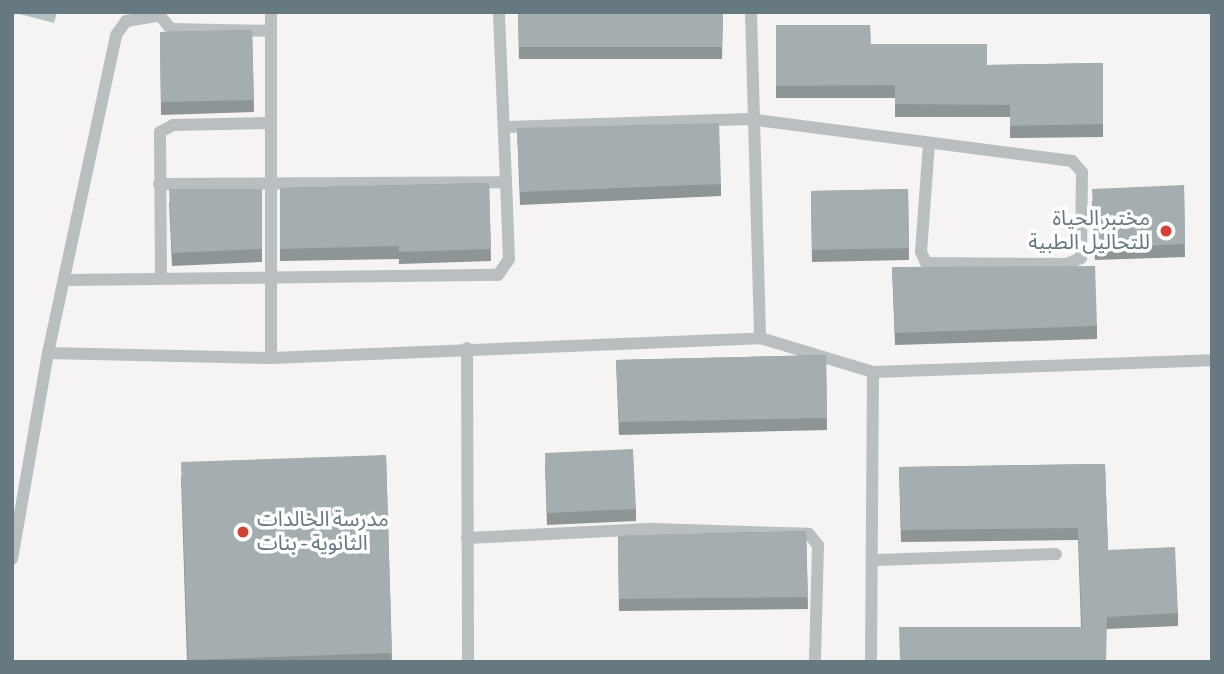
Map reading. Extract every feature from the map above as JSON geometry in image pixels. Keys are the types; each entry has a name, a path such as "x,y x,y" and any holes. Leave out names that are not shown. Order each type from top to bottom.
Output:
{"street":[{"path":"271,12 271,358"},
{"path":"66,279 161,276 498,275 509,259 506,127 499,12"},
{"path":"751,12 750,119 760,338"},
{"path":"12,559 48,354 116,35 126,21 157,14 171,30 271,31"},
{"path":"506,127 750,119 835,126 929,143 1077,163 1081,258 1068,264 926,263 920,252 929,143"},
{"path":"161,276 158,142 164,127 271,123"},
{"path":"159,184 506,181"},
{"path":"48,354 271,358 760,338 873,372 1212,360"},
{"path":"467,348 468,662"},
{"path":"871,662 876,560 873,372"},
{"path":"467,538 654,529 809,534 818,545 815,662"},
{"path":"876,560 1056,554"}],"shaded area":[{"path":"12,12 57,12 54,23"}],"building":[{"path":"518,12 723,12 722,47 519,47"},
{"path":"776,25 870,25 871,44 987,44 987,65 1103,63 1103,124 1010,126 1010,105 895,104 895,85 776,86"},
{"path":"252,30 254,100 161,102 160,32"},
{"path":"719,123 721,184 520,192 517,128"},
{"path":"489,183 491,249 399,252 399,246 280,249 280,188"},
{"path":"1184,185 1185,244 1095,248 1092,189"},
{"path":"169,189 262,189 262,249 172,253"},
{"path":"908,189 909,248 812,250 811,191"},
{"path":"1095,266 1097,326 895,333 892,267"},
{"path":"826,355 827,418 619,422 616,360"},
{"path":"633,449 636,509 547,513 545,453"},
{"path":"386,455 392,653 188,660 181,462"},
{"path":"1105,464 1108,550 1175,547 1178,613 1107,617 1106,662 900,662 899,627 1082,627 1078,528 901,530 899,467"},
{"path":"806,531 808,597 619,599 618,536"}],"place":[{"name":"مختبر الحياة للتحاليل الطبية","path":"1166,231"},
{"name":"مدرسة الخالدات الثانوية - بنات","path":"243,532"}]}
